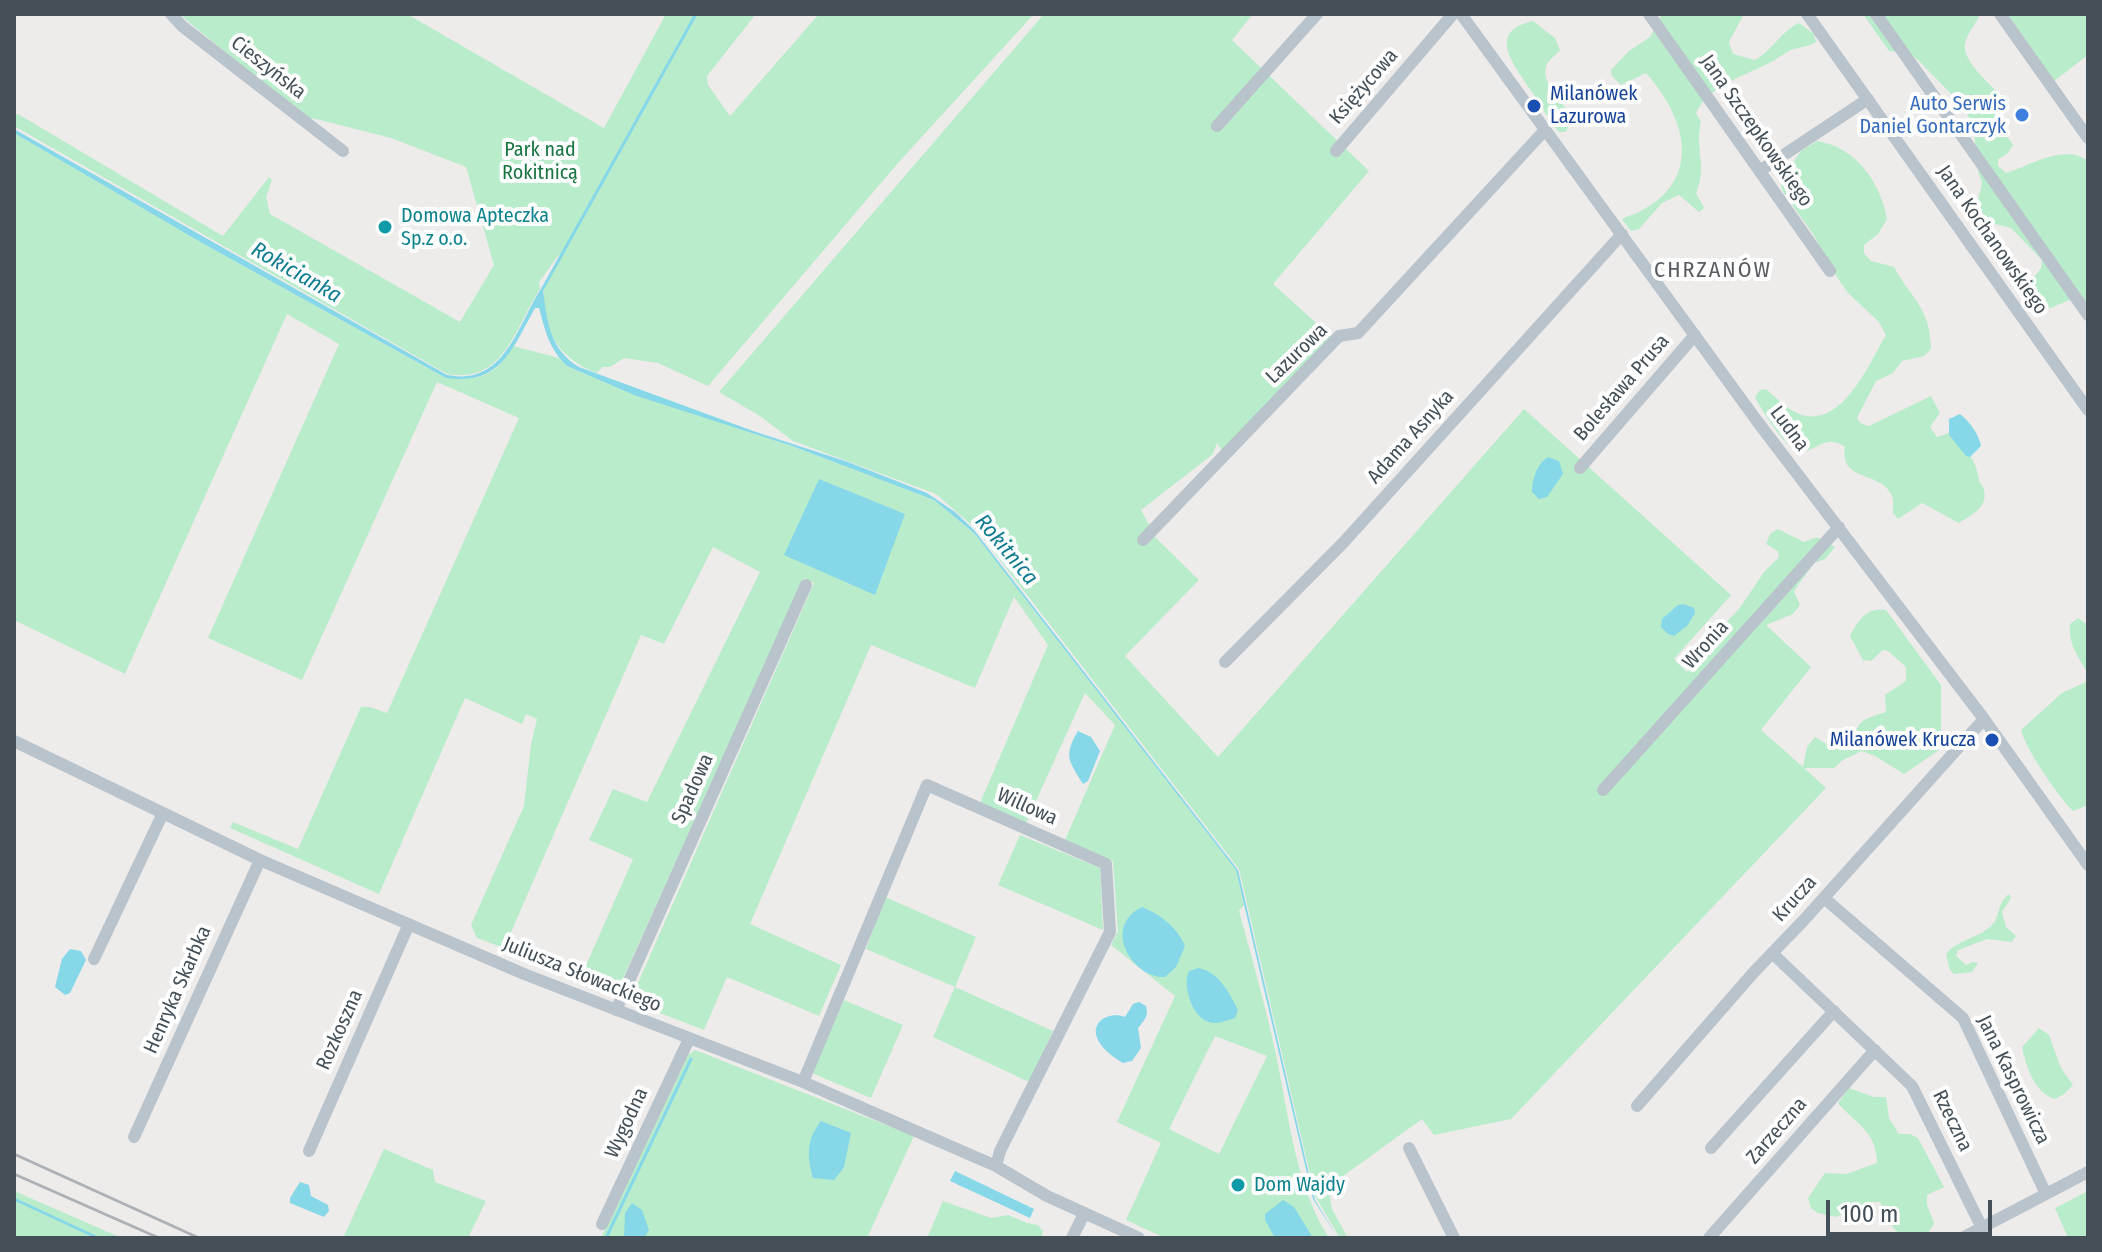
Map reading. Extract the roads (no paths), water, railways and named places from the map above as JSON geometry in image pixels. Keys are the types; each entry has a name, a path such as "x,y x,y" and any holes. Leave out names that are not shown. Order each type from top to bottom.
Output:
{"street":[{"name":"Cieszyńska","path":"171,14 182,26 343,151"},
{"path":"1217,126 1317,14"},
{"name":"Księżycowa","path":"1336,151 1453,14"},
{"name":"Ludna","path":"1461,14 1695,335 1984,719 2088,865"},
{"name":"Jana Szczepkowskiego","path":"1649,14 1830,271"},
{"name":"Jana Kochanowskiego","path":"1807,14 2088,410"},
{"path":"1876,14 2088,315"},
{"path":"2000,14 2088,138"},
{"path":"1761,170 1868,99"},
{"name":"Lazurowa","path":"1143,540 1339,336 1358,333 1545,130"},
{"name":"Adama Asnyka","path":"1225,662 1343,543 1622,234"},
{"name":"Bolesława Prusa","path":"1580,468 1695,335"},
{"name":"Wronia","path":"1603,790 1839,527"},
{"name":"Spadowa","path":"616,1010 806,585"},
{"name":"Krucza","path":"1637,1106 1984,719"},
{"name":"Juliusza Słowackiego","path":"14,741 260,860 616,1010 803,1082 996,1166 1084,1214 1139,1238"},
{"name":"Willowa","path":"803,1082 927,785 1106,864 1110,932 1000,1151 996,1166"},
{"path":"94,959 163,813"},
{"name":"Henryka Skarbka","path":"134,1137 260,860"},
{"name":"Jana Kasprowicza","path":"1824,898 1963,1018 2046,1194"},
{"name":"Rozkoszna","path":"309,1151 409,924"},
{"name":"Rzeczna","path":"1772,953 1912,1086 1982,1228"},
{"path":"1711,1148 1834,1011"},
{"name":"Wygodna","path":"602,1224 689,1039"},
{"name":"Zarzeczna","path":"1709,1238 1875,1050"},
{"path":"1409,1148 1454,1238"},
{"path":"1962,1238 2088,1172"},
{"path":"1072,1238 1084,1214"}],"water":[{"path":"14,129 447,375 466,376 482,372 495,363 506,352 543,289 548,323 555,343 579,367 753,431 848,462 927,493 955,512 974,530 1238,870 1315,1200 1338,1238 1313,1199 1236,870 974,533 934,500 792,446 634,395 567,366 552,346 539,308 535,308 511,350 492,370 465,379 446,378 202,243 14,133"},
{"path":"1960,414 1973,428 1981,446 1970,457 1949,435 1949,419"},
{"path":"1548,457 1559,461 1563,474 1547,497 1539,499 1532,492 1533,482 1538,468"},
{"path":"819,479 905,514 875,595 784,555"},
{"path":"1683,604 1694,608 1695,613 1687,626 1674,636 1668,634 1661,627 1662,619"},
{"path":"1078,731 1091,737 1100,751 1088,781 1083,784 1074,770 1069,753"},
{"path":"1142,907 1168,922 1185,946 1176,967 1165,977 1142,970 1126,950 1124,927 1130,916"},
{"path":"70,949 81,951 86,960 70,993 65,995 55,987 62,959"},
{"path":"1198,968 1211,973 1222,983 1238,1010 1235,1018 1212,1023 1203,1019 1193,1008 1187,977 1189,971"},
{"path":"1139,1002 1147,1010 1138,1028 1141,1048 1132,1061 1123,1063 1103,1047 1096,1028 1107,1017 1125,1017 1133,1004"},
{"path":"821,1121 851,1133 844,1167 834,1180 813,1178 811,1170 810,1142"},
{"path":"955,1171 1034,1209 1030,1218 950,1181"},
{"path":"300,1182 309,1185 311,1196 328,1205 329,1211 324,1217 290,1203"},
{"path":"1283,1200 1294,1207 1313,1238 1275,1238 1265,1214"},
{"path":"632,1203 642,1210 649,1230 644,1238 624,1238 625,1213"}],"waterway":[{"name":"Rokitnica","path":"542,290 696,14"},
{"path":"606,1238 691,1059"},
{"path":"14,1199 98,1238"}],"railway":[{"path":"14,1154 199,1238"},
{"path":"14,1174 159,1238"}],"place":[{"name":"Milanówek Lazurowa","path":"1534,106"},
{"name":"Auto Serwis Daniel Gontarczyk","path":"2022,115"},
{"name":"Domowa Apteczka Sp.z o.o.","path":"385,227"},
{"name":"Milanówek Krucza","path":"1992,740"},
{"name":"Dom Wajdy","path":"1238,1185"}],"district":[{"name":"CHRZANÓW","path":"1713,271"}],"park label":[{"name":"Park nad Rokitnicą","path":"540,162"}],"water label":[{"name":"Rokicianka","path":"296,273"}]}
